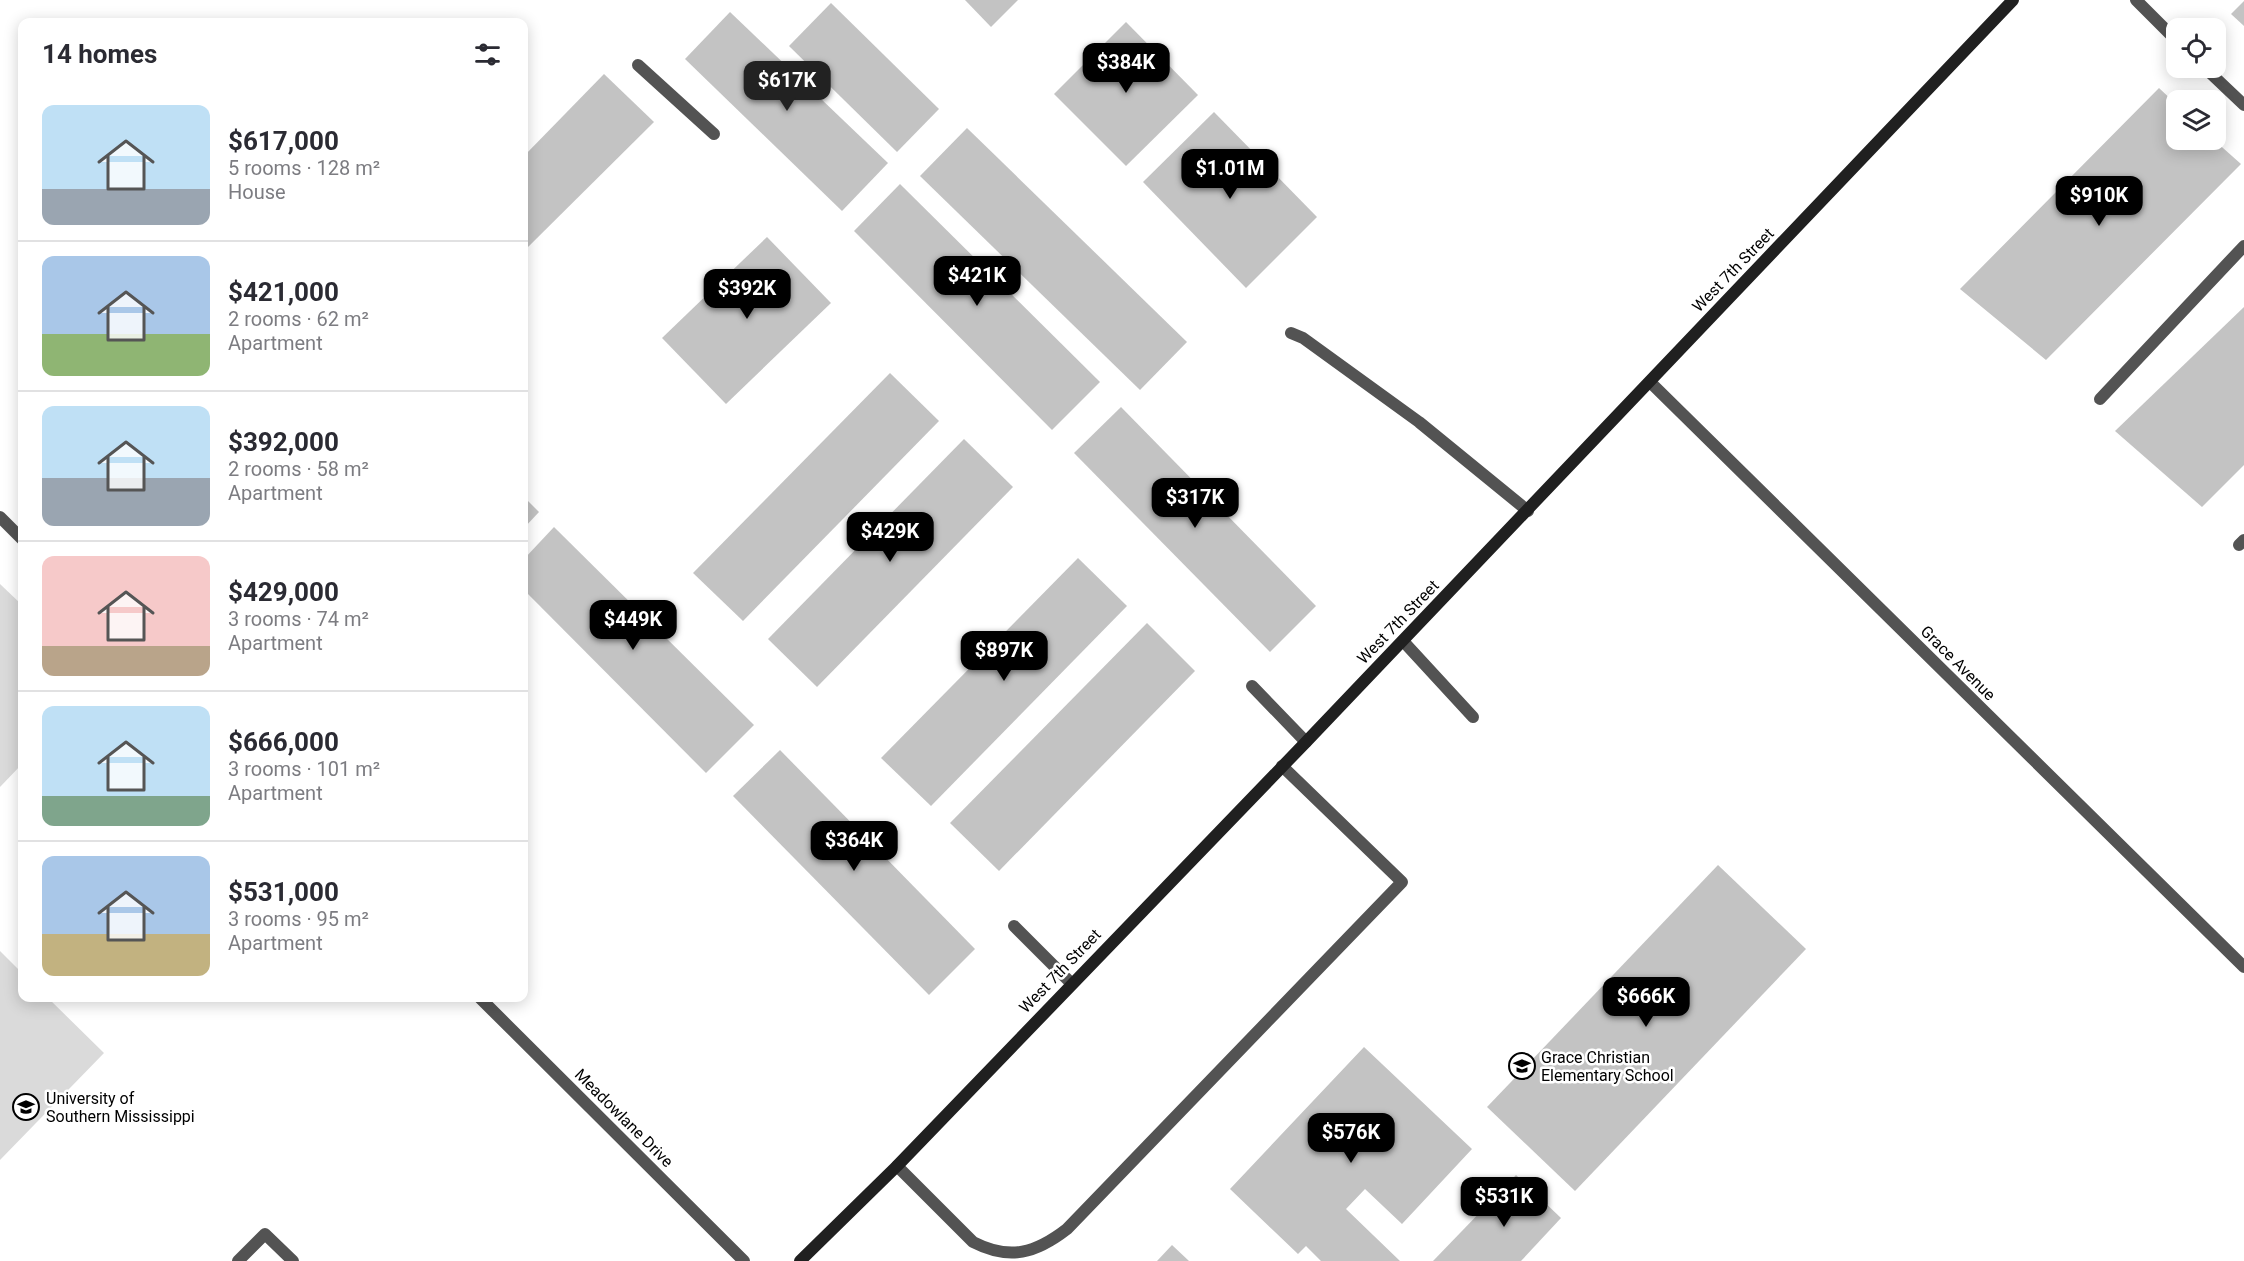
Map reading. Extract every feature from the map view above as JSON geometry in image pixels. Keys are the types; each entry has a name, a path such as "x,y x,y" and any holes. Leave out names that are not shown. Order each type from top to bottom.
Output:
{"main road":[{"name":"West 7th Street","path":"800,1261 897,1166 1071,983 1306,742 2013,0"}],"street":[{"path":"2136,0 2166,30"},
{"path":"638,65 714,134"},
{"path":"2216,78 2244,105"},
{"path":"2100,399 2244,246"},
{"path":"1291,333 1303,338 1419,422 1528,511"},
{"name":"Grace Avenue","path":"1650,382 2244,967"},
{"path":"0,517 18,535"},
{"path":"1403,641 1473,717"},
{"path":"1252,686 1306,742"},
{"path":"897,1166 973,1242 985,1248 1010,1254 1036,1248 1056,1237 1125,1170 1402,882 1282,766"},
{"path":"1014,926 1071,983"},
{"name":"Meadowlane Drive","path":"484,1002 744,1261"},
{"path":"238,1261 265,1233 293,1261"}],"shaded area":[{"path":"0,584 18,601 18,768 0,787"},
{"name":"University of Southern Mississippi","path":"0,951 18,969 18,1002 52,1002 104,1053 0,1160"}],"building":[{"path":"965,0 1018,0 991,27"},
{"path":"2244,1 2244,26 2231,14"},
{"path":"831,3 939,109 897,152 789,46"},
{"path":"730,12 888,163 842,211 685,59"},
{"path":"1126,22 1198,95 1126,166 1054,94"},
{"path":"604,74 654,122 528,247 528,152"},
{"path":"2159,88 2166,95 2166,150 2225,150 2241,164 2046,360 1960,289"},
{"path":"1214,112 1317,217 1246,288 1143,182"},
{"path":"967,128 1187,342 1140,390 920,176"},
{"path":"900,184 1100,382 1052,430 854,231"},
{"path":"767,237 831,303 726,404 662,338"},
{"path":"2244,307 2244,465 2202,507 2115,431"},
{"path":"890,373 939,421 743,621 693,573"},
{"path":"1121,407 1316,606 1270,652 1074,453"},
{"path":"964,439 1013,487 817,687 768,639"},
{"path":"528,501 539,512 528,524"},
{"path":"554,527 754,725 706,773 528,594 528,555"},
{"path":"1078,558 1127,606 931,806 881,758"},
{"path":"1147,623 1195,671 999,871 950,823"},
{"path":"780,750 975,949 929,995 733,796"},
{"path":"1718,865 1806,949 1575,1191 1487,1107"},
{"path":"1364,1047 1472,1149 1402,1224 1365,1189 1346,1209 1400,1261 1321,1261 1306,1246 1298,1254 1230,1189"},
{"path":"1516,1175 1561,1218 1521,1261 1433,1261"},
{"path":"1172,1245 1189,1261 1157,1261"}],"place":[{"name":"Grace Christian Elementary School","path":"1522,1066"},
{"name":"University of Southern Mississippi","path":"26,1107"}]}
